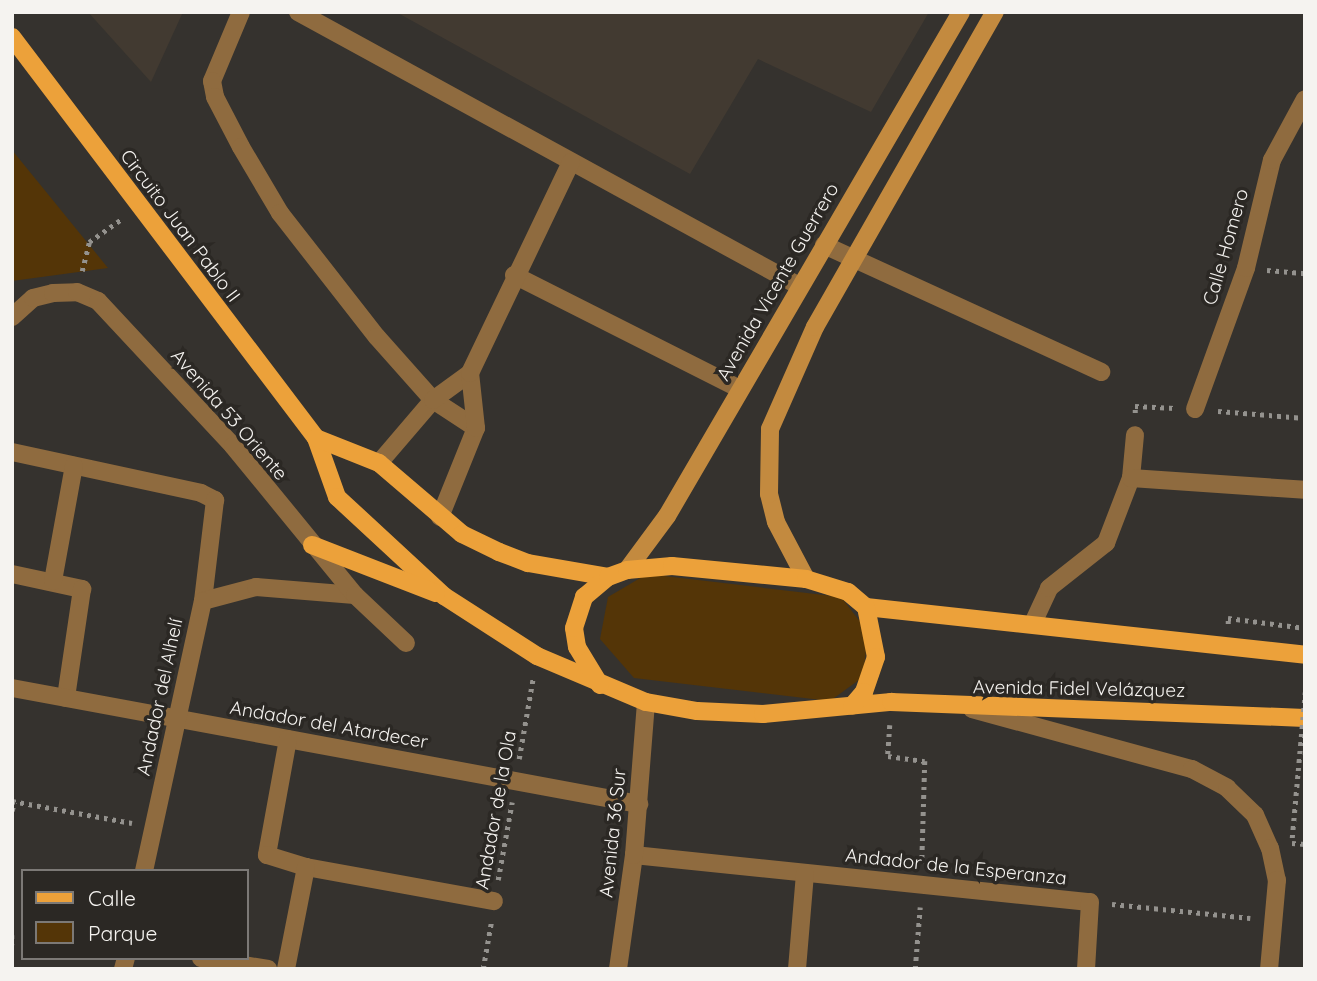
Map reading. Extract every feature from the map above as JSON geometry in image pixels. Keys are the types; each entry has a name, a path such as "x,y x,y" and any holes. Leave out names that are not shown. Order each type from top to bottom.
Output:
{"main road":[{"name":"Avenida Vicente Guerrero","path":"627,570 667,516 961,12"},
{"path":"806,579 776,522 769,494 770,429 803,350 995,12"},
{"name":"Circuito Juan Pablo II","path":"12,37 138,207 316,438 338,497 444,596 537,656 600,685 646,702"},
{"path":"316,438 379,463 440,517 499,552 528,563 608,577"},
{"path":"312,545 444,596"},
{"path":"600,685 577,647 574,628 584,597 608,577 627,570 672,566 829,583 866,607 1033,623 1305,655"},
{"path":"852,706 872,675 876,657 866,607"},
{"name":"Avenida Fidel Velázquez","path":"646,702 697,711 762,714 891,702 969,708 1305,718"}],"street":[{"path":"241,12 214,68 215,97 280,213 377,337 433,400 476,428"},
{"path":"298,12 799,286"},
{"name":"Calle Homero","path":"1195,409 1246,268 1272,160 1305,99"},
{"path":"379,463 433,400 470,373 514,275 571,162"},
{"path":"824,245 1101,372"},
{"path":"514,275 740,389"},
{"name":"Avenida 53 Oriente","path":"12,317 33,299 53,293 77,292 98,301 233,446 355,595 406,643"},
{"path":"440,517 476,428 470,373"},
{"path":"1033,623 1049,588 1106,543 1131,478 1135,435"},
{"path":"12,452 201,493 215,500 217,514 203,601"},
{"path":"53,581 74,466"},
{"path":"1131,478 1305,490"},
{"path":"12,574 82,589 66,698"},
{"name":"Andador del Alhelí","path":"144,869 203,601 256,587 355,595"},
{"name":"Andador del Atardecer","path":"12,688 639,804"},
{"name":"Avenida 36 Sur","path":"618,969 634,855 646,702"},
{"path":"969,708 1192,769 1227,788 1255,815 1270,848 1277,880 1269,969"},
{"path":"288,739 265,846 267,855 276,860 306,867 494,901"},
{"name":"Andador de la Esperanza","path":"634,855 1090,902"},
{"path":"286,969 306,867"},
{"path":"797,969 805,873"},
{"path":"1086,969 1090,902"},
{"path":"213,960 268,969"}],"path":[{"path":"89,242 138,207"},
{"path":"1246,268 1305,273"},
{"path":"1228,618 1305,628"},
{"name":"Andador de la Ola","path":"483,969 537,656"},
{"path":"1305,692 1292,843 1305,844"},
{"path":"891,702 888,756 925,761 922,885 915,969"},
{"path":"12,811 13,802 153,827"},
{"name":"Andador de la Esperanza","path":"1090,902 1273,921"},
{"path":"12,935 12,945"}],"shaded area":[{"path":"88,12 183,12 151,82"},
{"path":"396,12 929,12 871,112 758,59 690,174"}],"green space":[{"path":"12,150 108,268 12,281"},
{"path":"647,574 841,597 868,632 863,677 830,701 634,678 600,639 608,597"}]}
